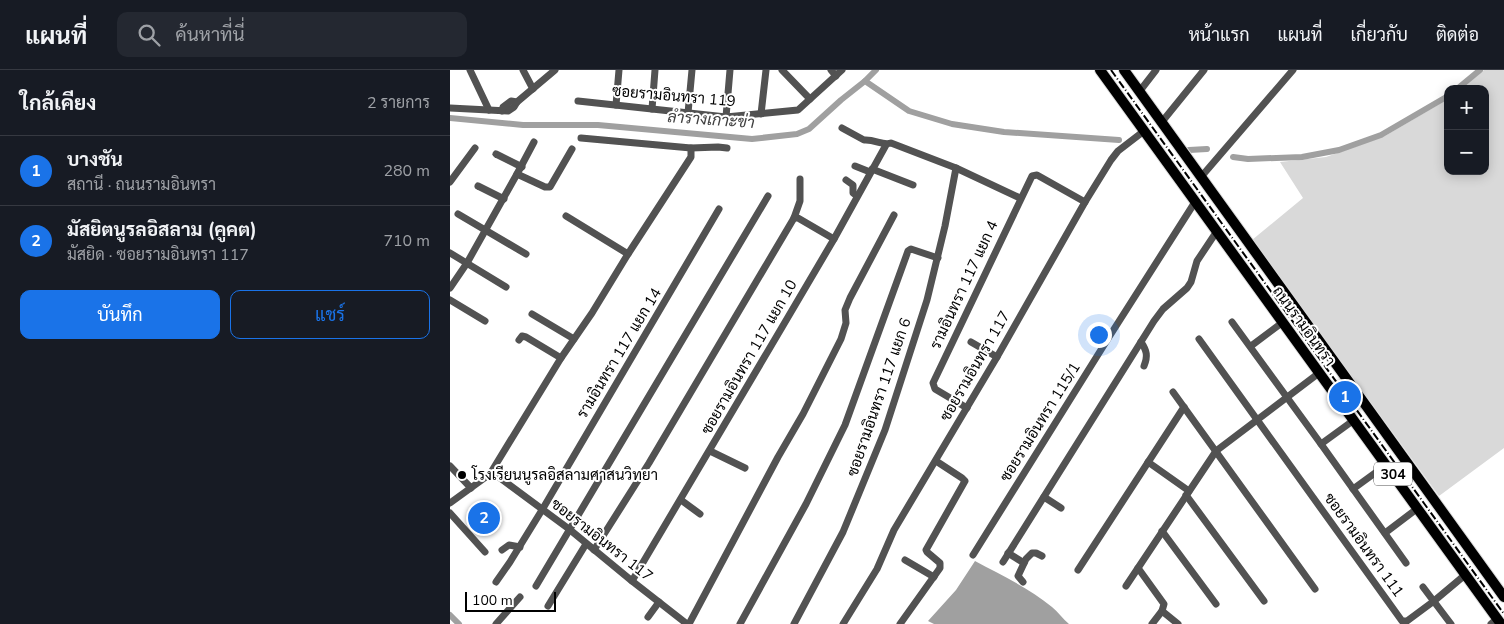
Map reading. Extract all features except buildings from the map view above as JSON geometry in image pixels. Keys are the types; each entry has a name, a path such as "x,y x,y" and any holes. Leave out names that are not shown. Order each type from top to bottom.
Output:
{"highway":[{"name":"ถนนรามอินทรา","path":"1100,70 1418,508 1496,622"},
{"name":"ถนนรามอินทรา","path":"1124,70 1504,596"},
{"path":"1282,321 1297,309"}],"street":[{"path":"470,70 489,110"},
{"path":"523,70 533,89"},
{"path":"450,108 502,111 503,107 511,101 517,102 555,70"},
{"path":"616,106 619,70"},
{"path":"652,109 655,70"},
{"path":"688,113 692,70"},
{"path":"726,117 730,70"},
{"path":"761,114 766,70"},
{"path":"782,70 810,99"},
{"name":"ซอยรามอินทรา 119","path":"578,101 726,117 798,110 833,73 842,70"},
{"path":"1139,92 1156,70"},
{"path":"1161,123 1204,70"},
{"path":"1200,177 1293,70"},
{"path":"842,128 864,140 870,139 886,145 891,143 956,168 1020,198"},
{"name":"ซอยรามอินทรา 117","path":"843,624 877,570 894,530 997,357 1085,202 1118,151 1144,131"},
{"path":"581,138 691,148 727,148"},
{"path":"450,288 486,231 534,142"},
{"name":"ซอยรามอินทรา 117 แยก 10","path":"632,581 834,239 886,145"},
{"path":"451,180 475,148"},
{"path":"450,504 490,474 691,157 691,148"},
{"path":"517,174 545,187 550,187 572,149"},
{"path":"496,154 522,167"},
{"path":"855,166 913,185"},
{"name":"ซอยรามอินทรา 117 แยก 6","path":"794,624 843,532 885,430 907,364 938,258 956,168"},
{"name":"รามอินทรา 117 แยก 4","path":"967,408 935,389 933,383 1032,176 1037,175 1085,202"},
{"path":"594,550 649,464 794,218 800,202 800,179"},
{"path":"846,180 853,185 853,193 857,196"},
{"path":"478,186 504,199"},
{"path":"536,586 768,196"},
{"name":"ซอยรามอินทรา 115/1","path":"973,555 1195,202"},
{"name":"รามอินทรา 117 แยก 14","path":"496,582 542,510 719,209"},
{"path":"458,214 526,254"},
{"path":"688,624 841,338 846,323 845,310 850,298 894,215"},
{"path":"566,216 628,254"},
{"path":"794,218 798,218 834,239"},
{"path":"1003,562 1141,342 1164,308 1188,288 1197,261 1216,231"},
{"path":"740,624 806,504 845,424 908,251 911,249 938,258"},
{"path":"450,253 506,287"},
{"path":"450,300 486,321"},
{"path":"532,314 574,339"},
{"path":"1251,346 1282,321"},
{"path":"1232,322 1406,563"},
{"path":"519,340 522,336 526,336 562,358"},
{"path":"1199,339 1257,419"},
{"path":"971,342 997,357"},
{"path":"1141,342 1148,358 1144,366"},
{"path":"1126,586 1216,451 1319,373"},
{"path":"1173,392 1315,589"},
{"path":"1078,570 1184,407"},
{"name":"ซอยรามอินทรา 111","path":"1257,419 1402,621 1406,621 1434,602 1465,575"},
{"path":"1321,444 1354,420"},
{"path":"710,451 745,468"},
{"path":"900,624 940,568 940,563 926,550 964,481 936,461"},
{"path":"1148,462 1188,493 1264,601"},
{"path":"1354,489 1386,465"},
{"path":"450,466 471,488"},
{"name":"ซอยรามอินทรา 117","path":"490,474 496,474 688,624"},
{"path":"1044,497 1061,508"},
{"path":"681,500 700,514"},
{"path":"1385,534 1418,508"},
{"path":"450,513 485,552"},
{"path":"1162,532 1216,604"},
{"path":"548,606 586,544"},
{"path":"502,550 509,545 520,546"},
{"path":"1008,553 1024,563"},
{"path":"1024,582 1018,576 1029,555 1036,553 1042,556"},
{"path":"905,560 934,578"},
{"path":"1138,568 1163,601 1162,611 1152,624"},
{"path":"1423,587 1451,624"},
{"path":"496,624 520,597"},
{"path":"648,617 659,602"},
{"path":"1162,611 1178,624"}],"shaded area":[{"path":"1484,70 1504,70 1504,448 1439,496 1252,240 1303,198 1280,162 1326,157 1385,136 1444,101 1444,175 1489,175 1489,85 1466,85"},
{"path":"975,561 1034,594 1052,607 1069,624 934,624 928,621 956,590"}],"waterway":[{"path":"865,81 876,70"},
{"name":"ลำรางเกาะข่า","path":"1462,85 1480,70"},
{"name":"ลำรางเกาะข่า","path":"450,118 523,125 598,125 752,139 797,134 809,129 865,81 909,111 952,124 1004,132 1119,140"},
{"name":"ลำรางเกาะข่า","path":"1233,157 1248,159 1302,157 1339,150 1381,135 1444,98"},
{"name":"ลำรางเกาะข่า","path":"1189,150 1207,149"},
{"path":"450,615 459,624"}],"railway":[{"path":"1111,70 1504,614"}],"place":[{"name":"บางชัน","path":"1345,397"},
{"name":"โรงเรียนนูรลอิสลามศาสนวิทยา","path":"462,475"},
{"name":"มัสยิตนูรลอิสลาม (คูคต)","path":"484,518"}]}
